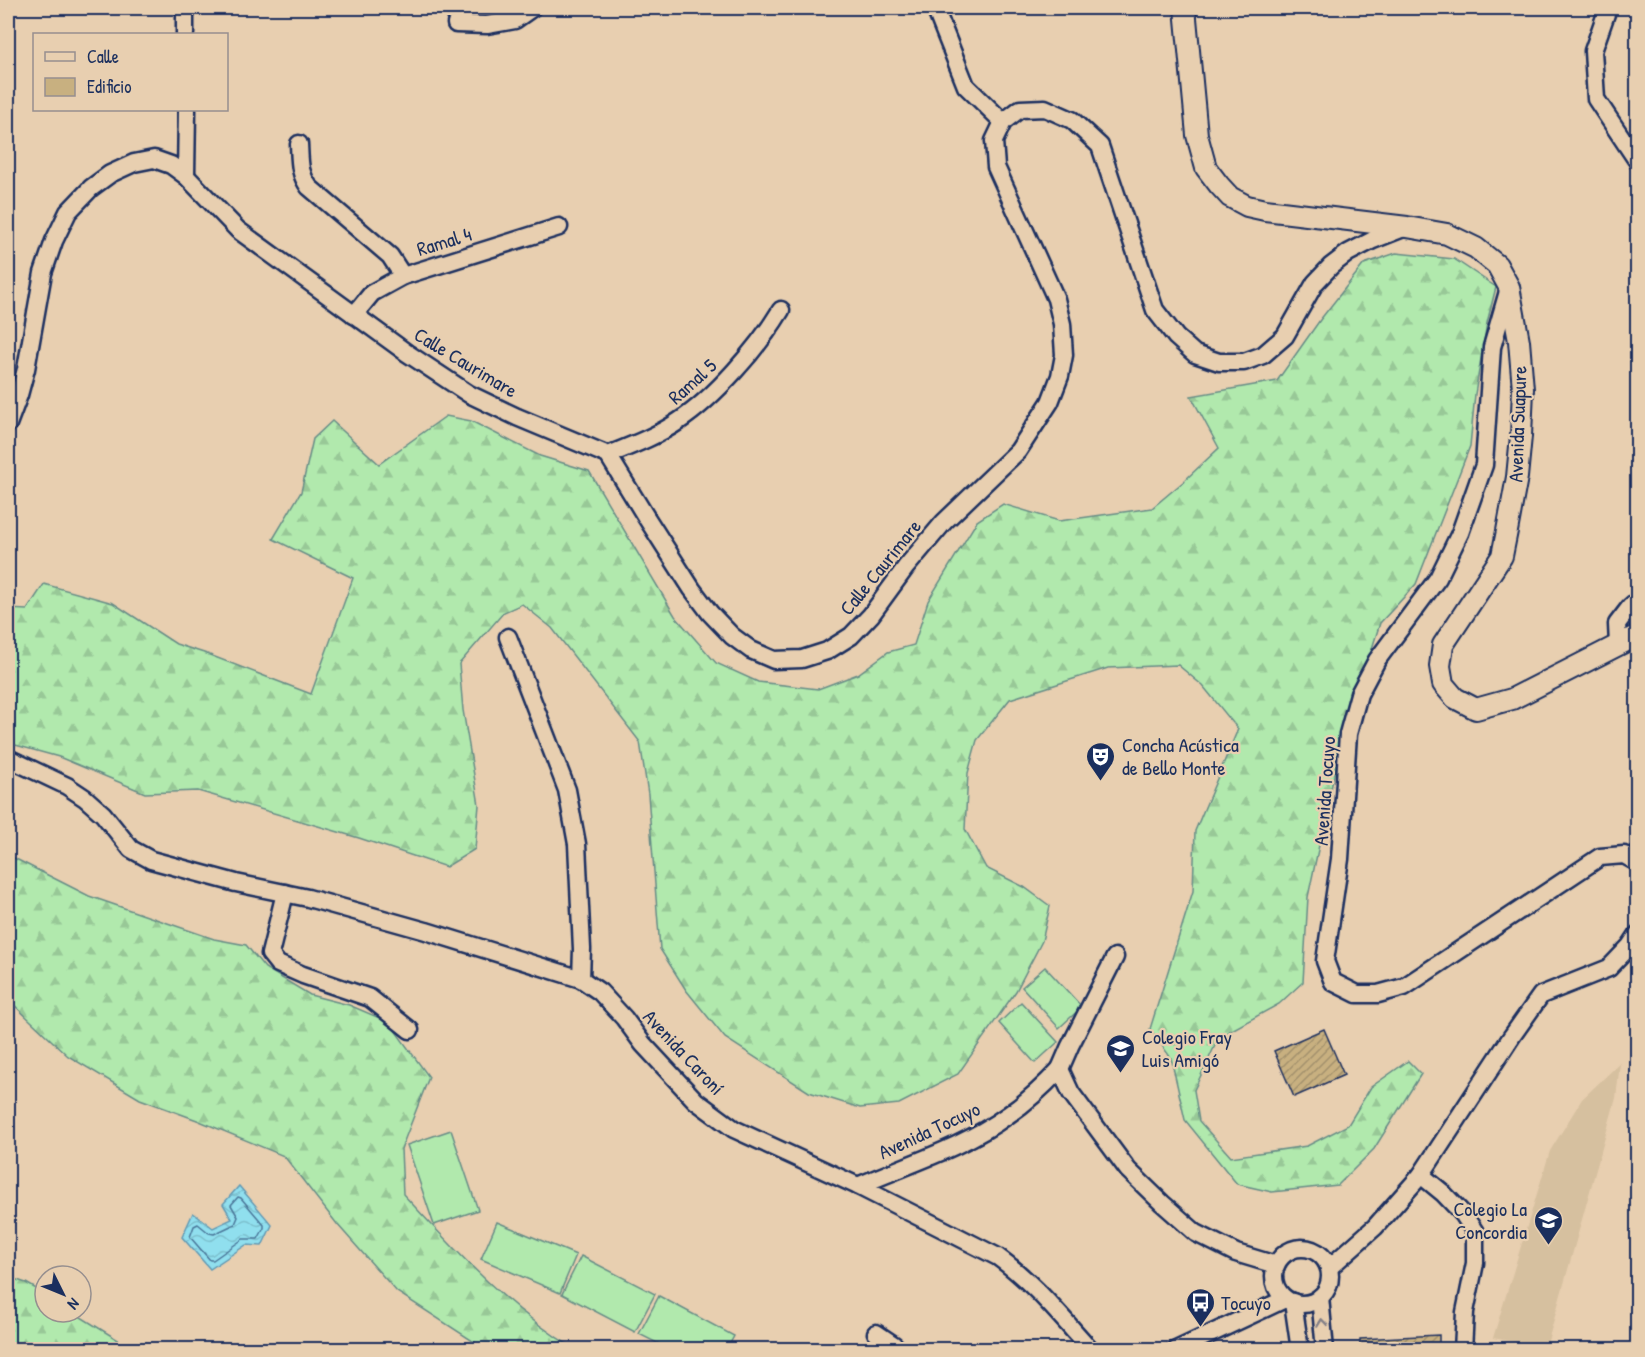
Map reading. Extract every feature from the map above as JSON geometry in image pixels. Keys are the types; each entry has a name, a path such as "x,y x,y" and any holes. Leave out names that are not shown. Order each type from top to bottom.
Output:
{"street":[{"path":"185,8 185,33"},
{"path":"456,24 487,25 514,20 532,8"},
{"path":"935,8 966,86 1003,122 1020,109 1045,108 1072,120 1100,146 1155,310 1176,337 1195,354 1219,362 1244,362 1263,355 1285,336 1315,283 1332,266 1364,244 1407,227"},
{"name":"Avenida Suapure","path":"1185,8 1197,135 1206,168 1230,197 1247,206 1265,210 1447,234 1476,248 1497,265 1509,287 1519,341 1523,389 1517,477 1502,556 1443,645 1440,666 1443,684 1455,698 1476,710 1512,699 1638,635"},
{"path":"1608,8 1593,51 1596,99 1638,162"},
{"path":"186,176 187,111"},
{"name":"Calle Caurimare","path":"8,424 27,369 43,273 54,241 68,212 91,188 110,174 134,163 154,159 171,165 186,176 238,230 407,353 470,394 517,417 608,455 692,589 710,613 732,636 751,650 774,660 802,658 827,651 851,636 871,615 906,567 944,522 1018,451 1050,402 1060,376 1064,355 1062,324 1056,299 996,167 994,141 1003,122"},
{"path":"299,144 302,177 309,188 390,256 403,276"},
{"name":"Ramal 4","path":"354,315 372,293 403,276 559,228"},
{"name":"Avenida Tocuyo","path":"1509,287 1492,346 1484,465 1460,532 1438,578 1377,660 1359,694 1353,714 1348,734 1340,859 1325,960 1333,982 1357,994 1378,994 1404,987 1600,857 1624,855 1638,863"},
{"name":"Ramal 5","path":"608,455 648,439 680,421 697,407 739,366 769,330 781,310"},
{"path":"1618,645 1617,624 1638,600"},
{"path":"508,637 567,790 577,844 582,949 581,980"},
{"name":"Avenida Caroní","path":"8,758 67,786 85,798 103,814 131,849 151,860 426,931 581,980 600,992 624,1018 643,1044 696,1101 734,1129 858,1186 998,1257 1016,1270 1046,1299 1091,1350"},
{"path":"285,893 270,954 278,964 370,998 410,1030"},
{"path":"1330,1267 1375,1227 1421,1175 1541,995 1610,968 1638,934"},
{"path":"1115,957 1060,1069 1071,1093 1128,1170 1196,1233 1236,1253 1276,1264"},
{"name":"Avenida Tocuyo","path":"858,1186 930,1157 1008,1116 1060,1069"},
{"path":"1421,1175 1463,1214 1475,1232 1476,1263 1465,1312 1463,1350"},
{"path":"1300,1247 1310,1248 1326,1258 1330,1267 1327,1289 1320,1297 1305,1305 1289,1300 1279,1292 1275,1284 1276,1264 1290,1250 1300,1247"},
{"path":"1320,1297 1326,1350"},
{"path":"1176,1350 1289,1300"},
{"path":"1289,1300 1300,1350"},
{"path":"876,1333 894,1345 897,1350"}],"shaded area":[{"name":"Colegio La Concordia","path":"1620,1063 1616,1098 1546,1348 1493,1338 1550,1151 1582,1099"}],"green space":[{"path":"1396,253 1454,259 1496,287 1487,323 1475,394 1470,446 1416,584 1380,623 1336,765 1308,897 1303,982 1279,1004 1219,1037 1194,1090 1199,1121 1231,1157 1307,1146 1348,1125 1371,1087 1408,1061 1421,1074 1374,1149 1338,1185 1272,1192 1237,1184 1185,1120 1171,1058 1150,1029 1193,891 1195,831 1238,729 1203,686 1178,665 1108,668 1010,699 977,740 968,773 965,829 986,868 1024,887 1050,906 1042,941 1016,991 958,1074 899,1104 860,1108 809,1092 725,1038 686,990 660,949 648,794 640,742 552,628 522,604 504,612 459,664 463,710 479,805 475,849 446,867 359,838 198,791 145,793 59,757 8,743 8,609 27,610 44,584 113,603 176,644 311,694 353,578 273,539 301,492 313,439 332,421 379,464 446,416 471,421 540,456 589,471 675,616 716,663 758,682 818,689 858,674 888,652 914,645 928,601 977,521 1003,504 1059,521 1152,508 1219,448 1191,396 1277,381 1320,320 1364,264"},
{"path":"8,855 89,896 214,939 246,945 265,968 310,995 349,1005 389,1022 429,1077 401,1149 403,1194 483,1278 527,1316 575,1349 485,1349 397,1292 337,1224 284,1156 140,1099 68,1056 13,1004 8,1002"},
{"path":"1045,967 1082,1007 1059,1028 1022,987"},
{"path":"1021,1002 1058,1042 1035,1063 999,1023"},
{"path":"451,1130 478,1210 434,1225 407,1145"},
{"path":"497,1222 576,1255 560,1293 481,1259"},
{"path":"581,1256 655,1294 635,1332 562,1294"},
{"path":"8,1277 33,1287 33,1324 92,1324 123,1343 138,1349 8,1349"},
{"path":"659,1296 734,1336 727,1349 669,1349 639,1334"}],"water":[{"path":"239,1186 272,1225 262,1246 246,1245 210,1269 182,1237 193,1213 213,1228 232,1219 223,1204"}],"building":[{"path":"1324,1029 1344,1075 1294,1097 1274,1051"},
{"path":"1439,1335 1439,1350 1360,1350 1360,1339"}],"place":[{"name":"Concha Acústica de Bello Monte","path":"1101,782"},
{"name":"Colegio Fray Luis Amigó","path":"1121,1074"},
{"name":"Colegio La Concordia","path":"1548,1246"},
{"name":"Tocuyo","path":"1200,1328"}]}
